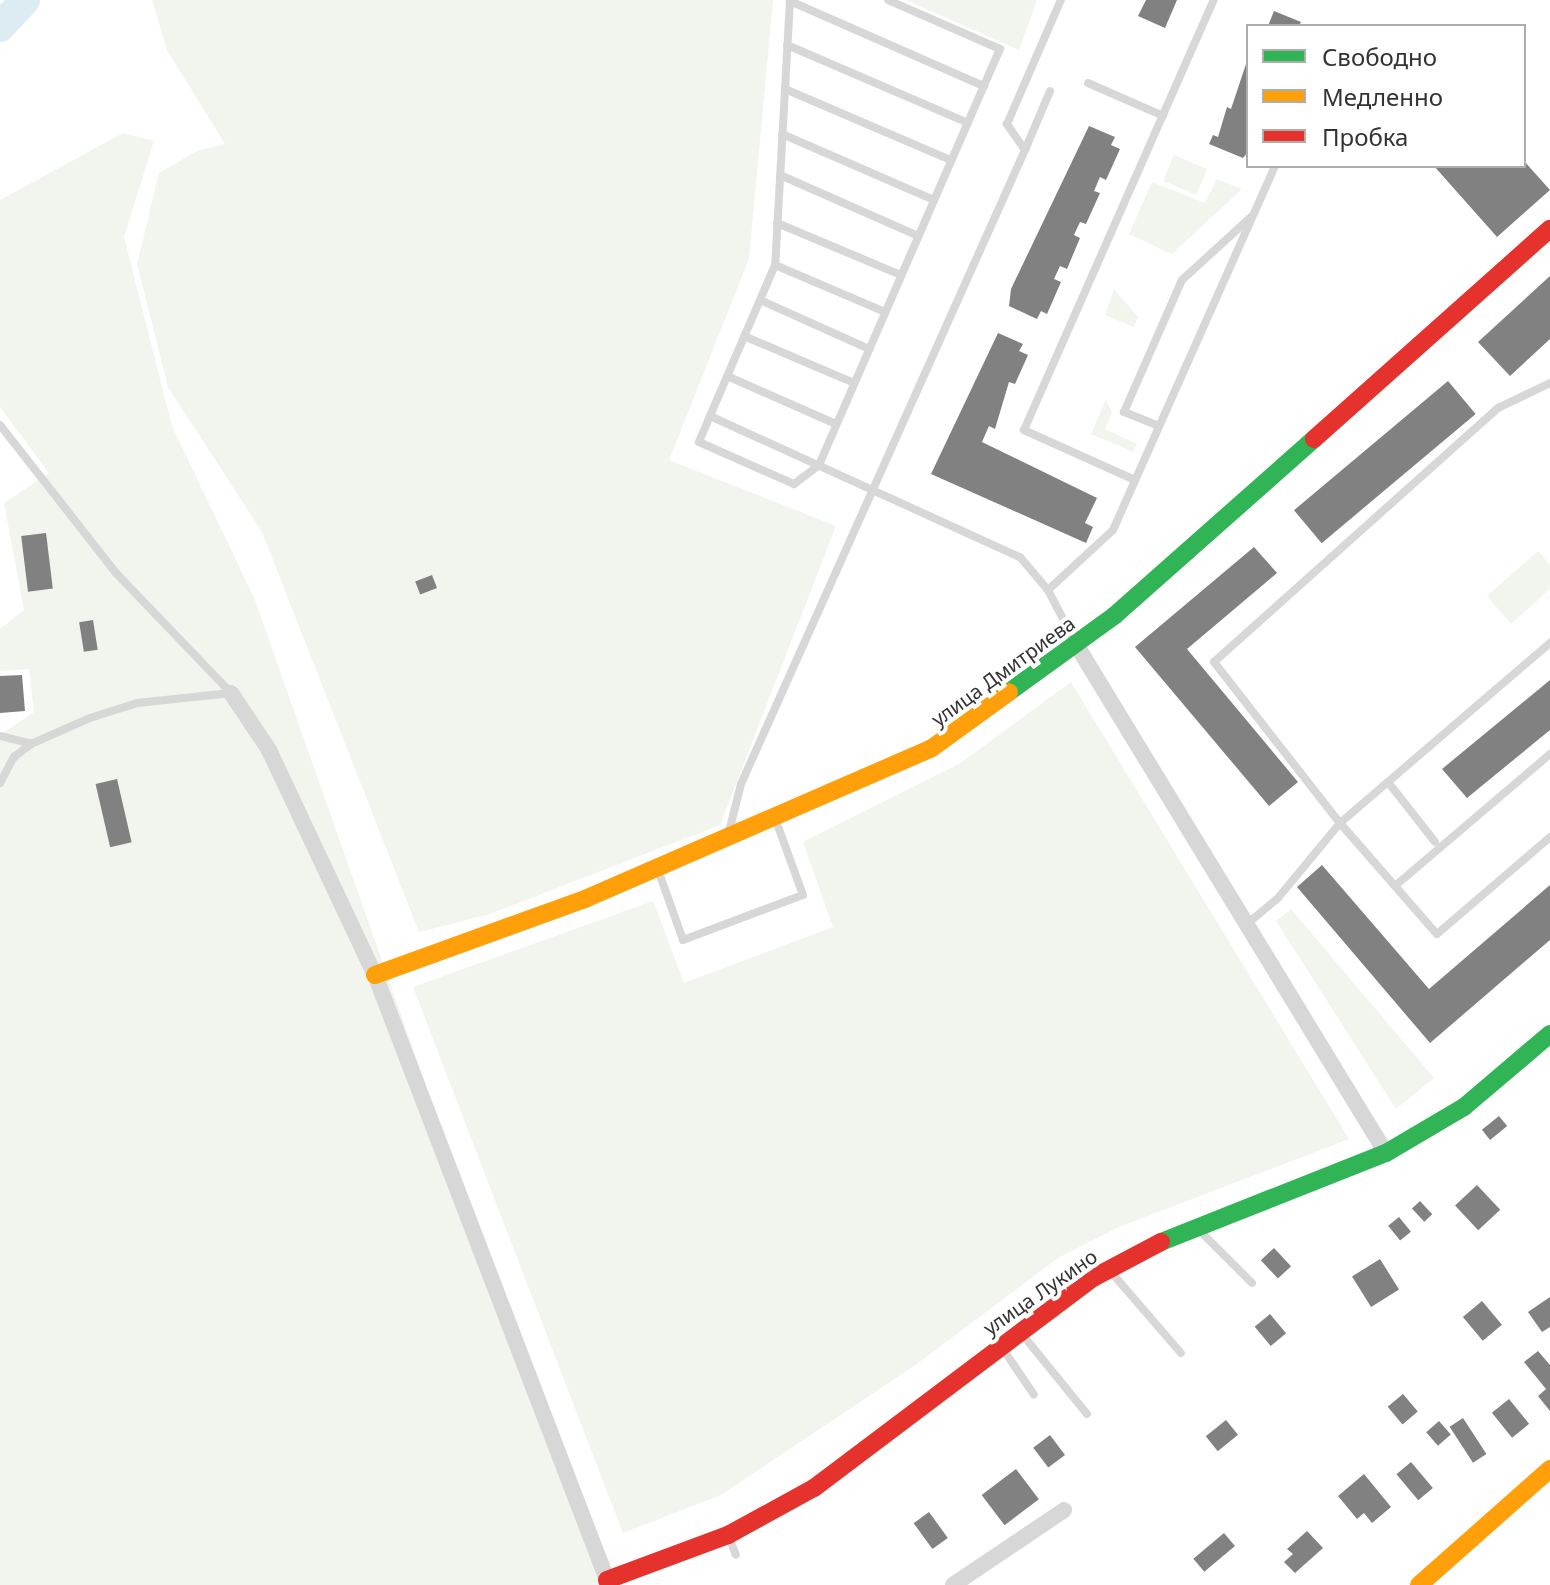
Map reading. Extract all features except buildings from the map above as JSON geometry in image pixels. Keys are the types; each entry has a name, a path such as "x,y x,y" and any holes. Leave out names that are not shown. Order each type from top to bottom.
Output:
{"street":[{"name":"улица Дмитриева","path":"375,975 657,869 775,820 932,748 1077,646 1550,230"},
{"path":"1077,646 1386,1153"},
{"path":"231,693 269,750 375,975 608,1583"},
{"name":"улица Лукино","path":"608,1583 728,1535 827,1480 1019,1330 1109,1270 1196,1227 1386,1153 1464,1107 1550,1034"},
{"path":"1419,1585 1550,1469"},
{"path":"953,1585 1064,1510"}],"lane":[{"path":"888,0 1000,49 984,86 968,123 951,160 836,424 819,465 794,484 699,442 775,265 790,0 984,86"},
{"path":"1025,150 1007,124 1061,0"},
{"path":"1135,480 1024,430 1214,0"},
{"path":"787,45 968,123"},
{"path":"1088,83 1163,116"},
{"path":"785,89 951,160"},
{"path":"727,840 741,784 1050,91"},
{"path":"782,134 934,200"},
{"path":"1048,590 1104,541 1135,480 1274,168"},
{"path":"780,175 918,236"},
{"path":"1159,426 1124,412 1182,280 1253,215"},
{"path":"777,223 901,275"},
{"path":"775,265 885,312"},
{"path":"760,300 869,349"},
{"path":"744,336 854,383"},
{"path":"727,376 836,424"},
{"path":"1550,383 1498,408 1214,662 1340,823 1437,934 1550,837"},
{"path":"710,416 1020,557 1048,590 1077,646"},
{"path":"0,425 116,573 231,693"},
{"path":"1247,924 1278,898 1340,823 1550,643"},
{"path":"0,783 14,757 31,744 137,703 231,693"},
{"path":"0,736 31,744"},
{"path":"1395,886 1550,754"},
{"path":"1388,782 1435,842"},
{"path":"657,869 683,940 803,895 775,820"},
{"path":"1196,1227 1252,1283"},
{"path":"1109,1270 1181,1353"},
{"path":"1019,1330 1087,1414"},
{"path":"1000,1345 1034,1395"},
{"path":"728,1535 736,1555"}],"shaded area":[{"path":"152,0 773,0 749,259 669,460 836,526 720,825 490,914 419,932 262,532 168,387 137,264 159,173 199,150 225,144 167,50"},
{"path":"906,0 1037,0 1019,50"},
{"path":"123,133 154,141 124,237 172,426 255,600 602,1585 0,1585 0,735 34,712 29,669 0,671 0,629 24,610 4,503 49,473 0,407 0,200"},
{"path":"1174,155 1207,169 1196,195 1163,181"},
{"path":"1217,179 1242,189 1172,254 1129,234 1152,182 1205,203"},
{"path":"1114,289 1138,317 1134,327 1105,315"},
{"path":"1106,400 1112,413 1105,429 1137,444 1133,452 1091,434"},
{"path":"1538,551 1550,565 1550,589 1511,624 1487,596"},
{"path":"1071,682 1349,1139 1119,1227 1058,1258 914,1366 721,1495 623,1533 413,987 653,901 684,983 833,927 803,842 959,764"},
{"path":"1291,909 1434,1078 1396,1109 1276,921"}],"waterway":[{"path":"0,27 25,0"}],"traffic: fast":[{"path":"1009,692 1114,616 1314,439"},
{"path":"1161,1242 1386,1153 1464,1107 1550,1034"}],"traffic: slow":[{"path":"375,975 585,899 932,748 1009,692"},
{"path":"1419,1585 1550,1469"}],"traffic: jam":[{"path":"1314,439 1550,229"},
{"path":"607,1580 728,1535 814,1488 1093,1278 1161,1242"}]}
